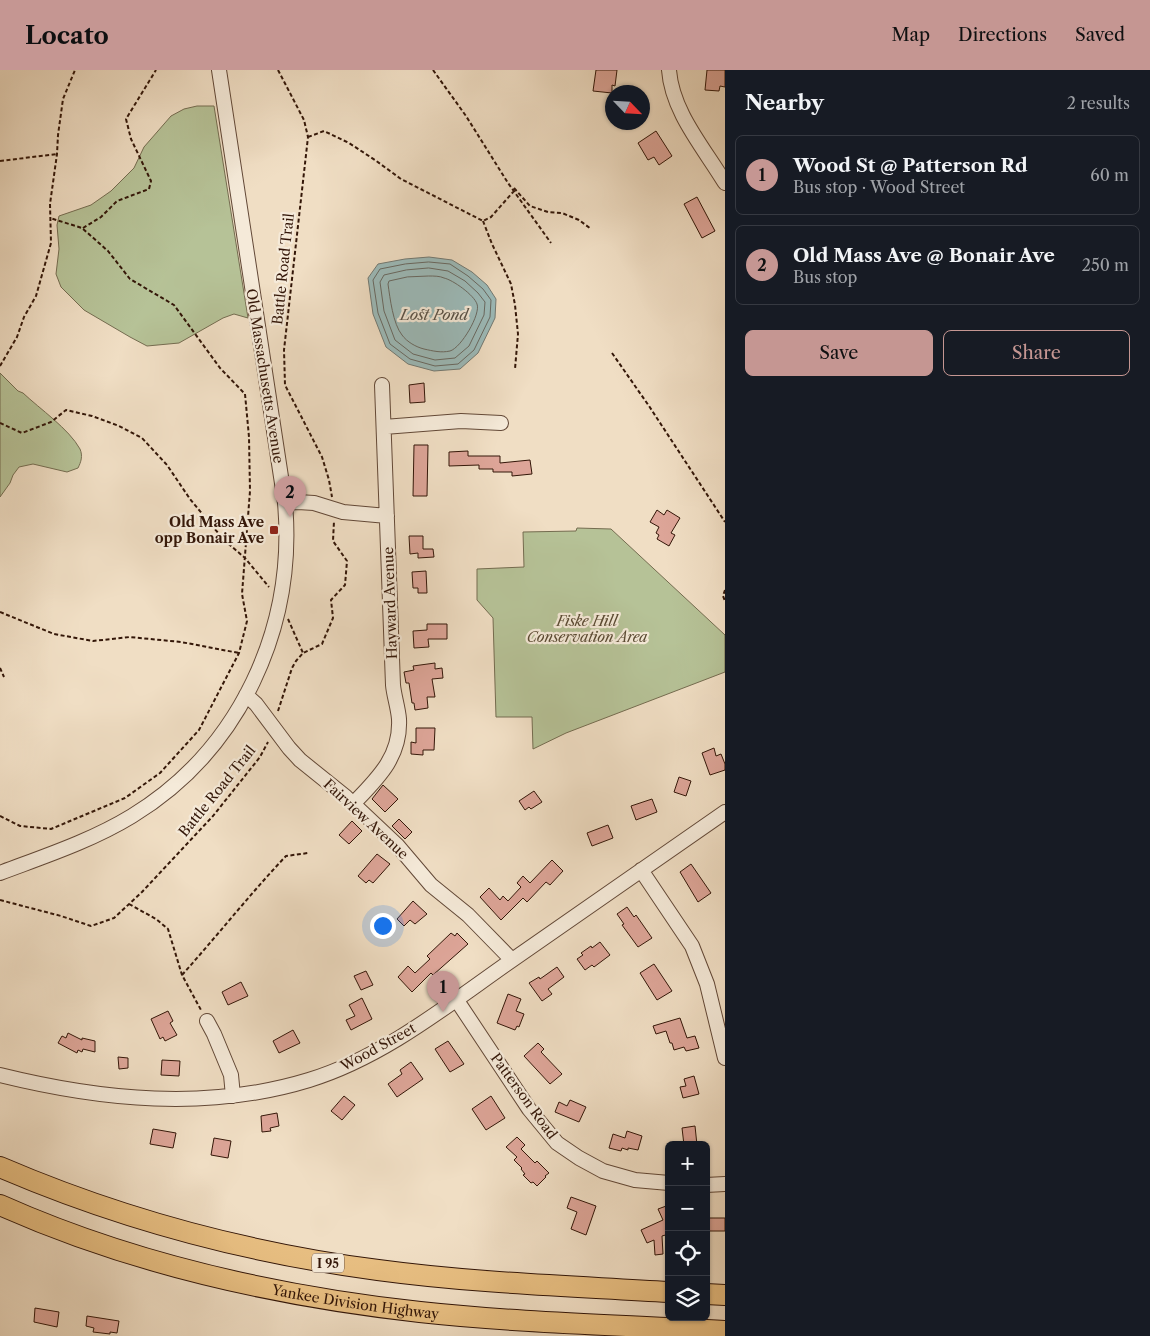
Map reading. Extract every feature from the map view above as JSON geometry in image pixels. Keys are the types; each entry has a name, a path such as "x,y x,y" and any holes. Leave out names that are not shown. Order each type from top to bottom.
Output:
{"highway":[{"name":"I 95","path":"0,1167 62,1193 144,1221 243,1246 314,1260 378,1270 444,1277 665,1292"},
{"name":"Yankee Division Highway","path":"0,1205 68,1232 137,1256 208,1275 310,1296 441,1314 725,1331"},
{"path":"710,1294 725,1295"}],"street":[{"name":"Old Massachusetts Avenue","path":"0,873 90,838 124,821 153,802 185,775 209,749 228,724 246,695 264,656 279,611 286,551 285,503 219,70"},
{"path":"669,70 672,93 686,121 725,183"},
{"name":"Hayward Avenue","path":"353,804 387,766 395,749 399,727 393,684 382,385"},
{"path":"384,427 461,421 501,423"},
{"path":"285,503 314,503 343,512 387,516"},
{"name":"Fairview Avenue","path":"246,695 256,704 300,760 353,804 400,848 431,885 468,915 512,960"},
{"name":"Wood Street","path":"0,1075 47,1085 127,1097 182,1100 233,1096 286,1086 331,1072 378,1049 456,999 725,812"},
{"path":"641,870 692,946 707,984 725,1058"},
{"name":"Patterson Road","path":"456,999 529,1109 558,1143 578,1158 603,1172 635,1180 665,1183"},
{"path":"206,1021 214,1034 231,1075 233,1096"},
{"path":"710,1185 725,1184"}],"path":[{"path":"0,366 17,337 24,316 36,296 52,243 50,204 58,135 63,99 75,70"},
{"path":"82,228 101,217 117,201 149,189 151,181 131,139 126,120 156,70"},
{"name":"Battle Road Trail","path":"0,900 91,926 114,918 213,816 260,757 273,727 292,668 303,653 322,644 332,618 331,600 345,586 347,561 333,540 334,509 329,480 322,457 285,385 284,350 308,137 304,120 278,70"},
{"path":"433,70 466,116 508,184 551,243"},
{"path":"308,137 324,131 348,143 401,179 483,221 511,284 518,334 514,369"},
{"path":"0,161 57,154"},
{"path":"508,184 530,206 548,212 562,213 579,220 591,228"},
{"path":"483,221 490,217 514,191"},
{"path":"0,816 20,826 51,829 125,798 160,773 199,730 239,653 247,621 242,594 250,490 249,437 245,394 220,368 174,305 130,279 108,251 82,228 50,218"},
{"path":"612,352 725,522"},
{"path":"0,423 22,433 51,422 66,410 92,416 119,426 142,438 167,465 190,499 224,540 246,558"},
{"path":"725,590 723,596 725,601"},
{"path":"0,612 54,634 93,641 130,637 181,642 239,653"},
{"path":"0,668 4,678"},
{"path":"182,975 253,891 286,856 308,853"},
{"path":"129,904 156,919 168,929 182,975 206,1021"}],"green space":[{"path":"197,106 214,106 248,318 234,314 223,318 179,343 147,346 84,310 61,287 56,274 59,249 57,225 59,216 91,205 111,191 134,168 144,147 171,116 184,109"},
{"path":"0,373 18,391 54,419 69,434 80,449 81,461 78,468 67,472 33,464 19,467 0,497"},
{"name":"Fiske Hill Conservation Area","path":"577,528 611,529 725,635 725,672 566,733 533,749 532,717 496,717 493,618 477,600 477,569 524,567 523,532 576,531"}],"water":[{"name":"Lost Pond","path":"429,257 452,260 472,272 487,285 496,299 495,318 478,353 460,369 434,371 408,364 386,347 373,314 368,278 378,264"}],"building":[{"path":"596,70 617,70 615,85 605,85 605,92 593,91"},
{"path":"707,70 725,70 725,87 720,86 719,91 705,90"},
{"path":"656,131 672,156 659,165 654,157 648,160 638,143"},
{"path":"697,197 715,231 702,238 684,204"},
{"path":"424,383 425,402 410,403 409,385"},
{"path":"414,445 428,445 427,496 413,496"},
{"path":"468,451 468,456 500,456 500,463 530,460 532,474 512,476 512,472 493,472 493,469 479,469 479,465 449,466 449,452"},
{"path":"657,510 664,515 667,510 680,518 671,533 675,535 669,546 657,539 659,535 656,533 659,527 650,522"},
{"path":"409,536 423,536 423,549 433,549 434,557 418,558 418,553 410,554"},
{"path":"426,571 427,593 418,593 418,588 413,588 412,572"},
{"path":"427,624 447,624 447,639 428,639 429,647 414,648 413,631 427,630"},
{"path":"435,663 435,669 442,668 443,678 432,679 435,697 427,697 428,708 415,710 409,683 406,683 404,672 414,670 413,666"},
{"path":"416,728 435,728 434,750 423,750 423,755 411,754 411,742 416,743"},
{"path":"714,748 716,756 721,754 725,770 710,775 702,753"},
{"path":"679,777 691,781 686,796 674,792"},
{"path":"383,785 398,799 385,812 372,799"},
{"path":"534,791 542,802 531,809 529,807 525,810 519,801"},
{"path":"652,799 657,812 636,820 631,806"},
{"path":"399,819 412,832 405,839 392,826"},
{"path":"352,821 362,831 349,844 339,835"},
{"path":"608,825 613,838 592,846 587,833"},
{"path":"377,854 390,864 373,883 369,880 366,883 358,876"},
{"path":"552,860 563,871 550,885 546,882 527,902 523,898 501,920 480,897 489,888 500,900 503,896 508,901 521,887 517,883 523,876 530,883"},
{"path":"691,864 711,893 698,902 680,872"},
{"path":"413,901 427,914 415,924 410,920 404,926 397,919"},
{"path":"627,907 634,917 636,915 652,938 638,947 622,925 624,924 617,914"},
{"path":"451,933 455,936 457,933 468,944 433,975 431,973 412,992 398,977 408,966 415,973 430,959 427,956"},
{"path":"600,942 610,955 594,967 592,965 585,970 577,959 583,955 581,953"},
{"path":"654,964 672,991 657,1000 640,973"},
{"path":"557,967 564,977 548,989 552,994 542,1001 529,983 539,977 540,979"},
{"path":"366,971 373,985 361,990 354,976"},
{"path":"241,982 248,996 228,1005 222,992"},
{"path":"508,994 521,999 516,1011 524,1014 519,1027 517,1026 515,1030 497,1023"},
{"path":"362,998 372,1019 351,1030 346,1020 355,1016 349,1005"},
{"path":"168,1011 173,1021 170,1023 177,1035 165,1041 163,1037 160,1039 151,1019"},
{"path":"680,1018 687,1038 695,1036 699,1048 686,1051 684,1047 674,1050 666,1031 656,1034 653,1026"},
{"path":"293,1030 300,1043 279,1053 273,1041"},
{"path":"68,1033 82,1040 82,1038 95,1041 95,1052 83,1049 82,1052 78,1050 77,1053 58,1043 62,1036 66,1038"},
{"path":"448,1041 464,1064 450,1072 435,1049"},
{"path":"538,1043 544,1049 541,1052 562,1074 550,1084 524,1056"},
{"path":"118,1057 128,1058 128,1068 119,1069"},
{"path":"162,1060 180,1061 179,1076 161,1075"},
{"path":"411,1062 423,1079 397,1097 388,1084 402,1074 400,1070"},
{"path":"694,1076 699,1094 683,1098 680,1087 686,1086 684,1079"},
{"path":"344,1096 355,1105 342,1120 331,1111"},
{"path":"491,1096 505,1118 486,1130 472,1109"},
{"path":"570,1100 586,1107 579,1122 555,1112 559,1102 567,1106"},
{"path":"277,1113 279,1126 270,1128 271,1131 262,1132 261,1116"},
{"path":"695,1126 697,1141 684,1141 682,1128"},
{"path":"153,1129 176,1133 173,1148 150,1144"},
{"path":"627,1131 642,1136 638,1150 622,1148 621,1151 609,1148 613,1134 625,1138"},
{"path":"517,1137 525,1145 521,1149 535,1163 537,1161 549,1173 537,1186 523,1175 525,1174 522,1168 514,1160 517,1157 506,1147"},
{"path":"214,1138 231,1141 228,1158 211,1155"},
{"path":"571,1197 596,1206 586,1235 571,1229 577,1212 567,1208"},
{"path":"665,1206 665,1235 662,1236 663,1254 655,1255 654,1240 647,1243 641,1230 663,1220 658,1209"},
{"path":"710,1218 725,1218 725,1231 710,1231"},
{"path":"35,1308 59,1312 57,1327 34,1322"},
{"path":"87,1316 119,1321 117,1333 93,1332 94,1328 86,1326"}],"place":[{"name":"Old Mass Ave @ Bonair Ave","path":"290,517"},
{"name":"Old Mass Ave opp Bonair Ave","path":"274,530"},
{"name":"Wood St @ Patterson Rd","path":"443,1012"}]}
